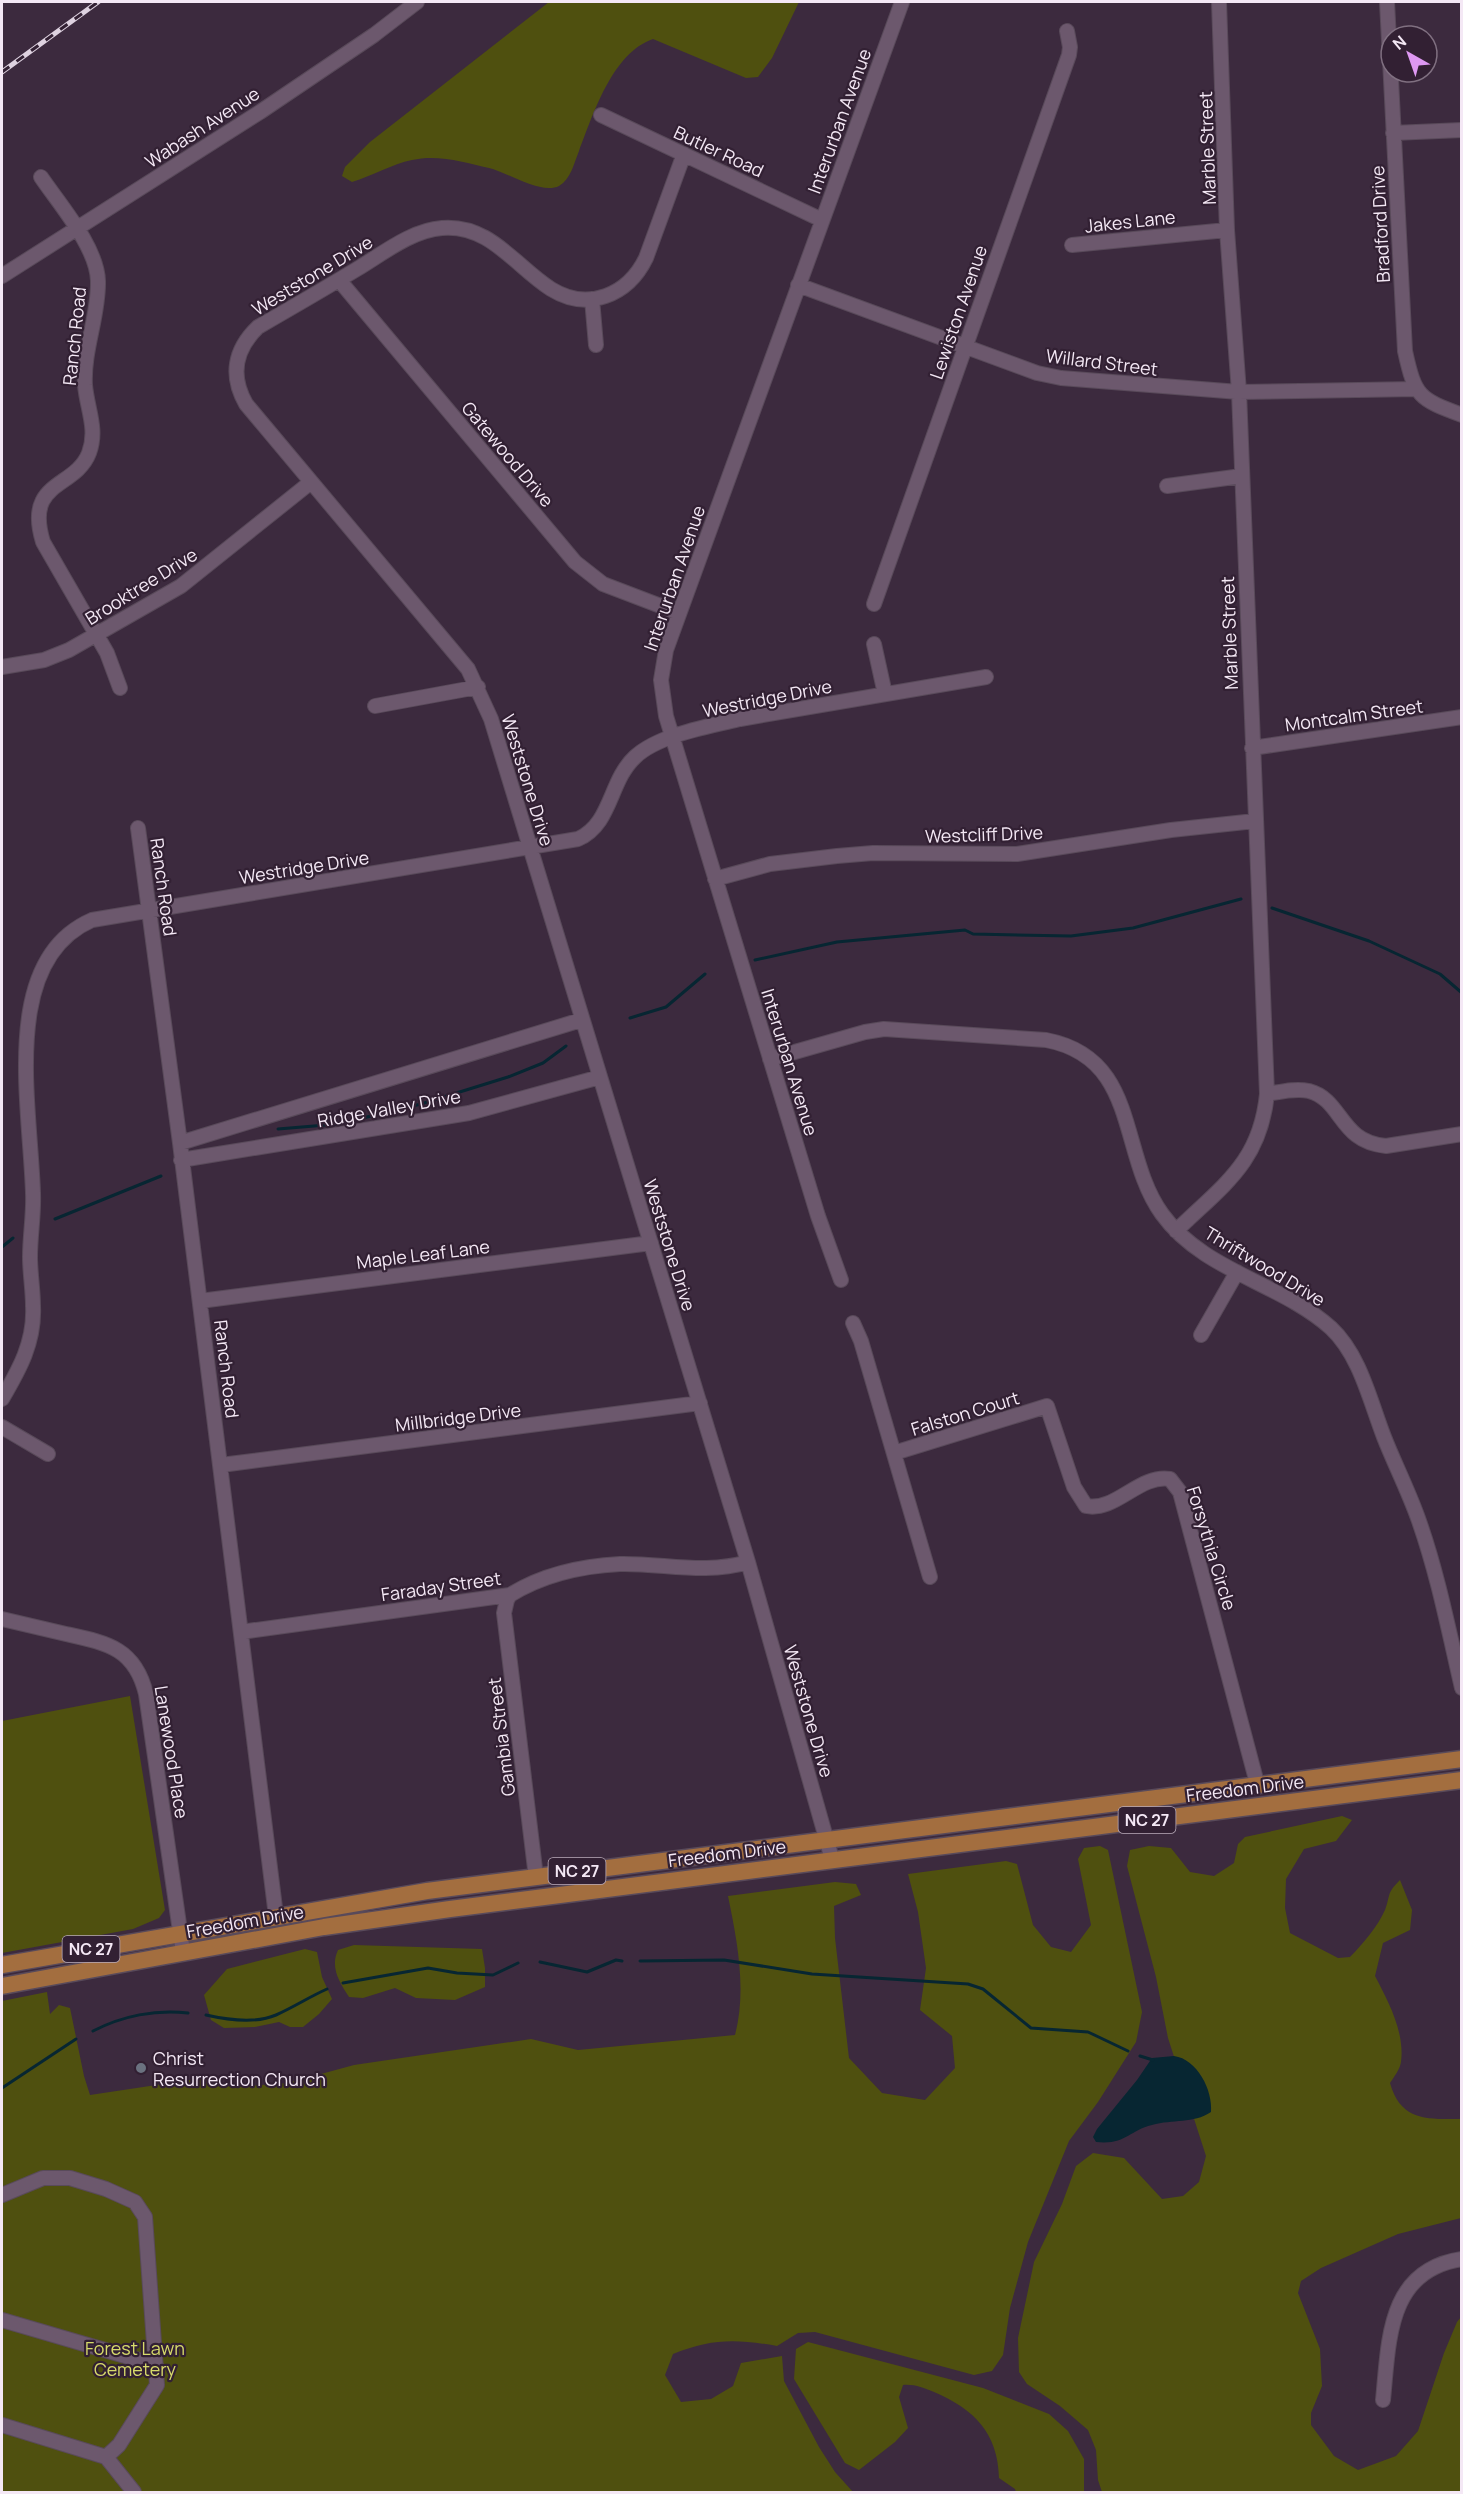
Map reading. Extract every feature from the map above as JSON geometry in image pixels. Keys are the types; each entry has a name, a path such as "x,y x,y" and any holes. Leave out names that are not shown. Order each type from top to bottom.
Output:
{"main road":[{"name":"Freedom Drive","path":"2,1965 427,1891 1258,1787 1461,1759"},
{"path":"1281,1803 1289,1795 1301,1792 1461,1768"},
{"name":"Freedom Drive","path":"2,1986 334,1925 832,1859 1461,1780"}],"street":[{"name":"Wabash Avenue","path":"2,276 260,112 374,35 417,2"},
{"name":"Interurban Avenue","path":"841,1280 818,1216 672,738 661,680 666,650 679,613 902,2"},
{"name":"Marble Street","path":"1176,1231 1235,1173 1252,1152 1263,1124 1267,1094 1239,392 1227,230 1219,2"},
{"name":"Bradford Drive","path":"1387,2 1403,327 1410,372 1416,389"},
{"name":"Lewiston Avenue","path":"874,604 1069,55 1070,47 1066,32"},
{"name":"Butler Road","path":"601,115 822,220"},
{"path":"1393,133 1461,130"},
{"name":"Weststone Drive","path":"684,154 639,271 619,291 606,297 577,299 550,288 483,236 461,229 446,228 423,232 258,327 244,342 238,354 235,370 239,392 246,404 458,657 478,687 491,719 748,1562 832,1859"},
{"name":"Ranch Road","path":"41,177 76,229 95,263 98,280 85,384 93,438 84,463 59,482 44,498 39,525 43,542 114,669 120,688"},
{"name":"Jakes Lane","path":"1072,245 1227,230"},
{"name":"Gatewood Drive","path":"339,280 575,562 603,584 679,613"},
{"name":"Willard Street","path":"798,285 1038,373 1060,378 1239,392 1416,389"},
{"path":"592,299 597,345"},
{"path":"1416,389 1432,404 1461,416"},
{"path":"1167,486 1242,476"},
{"name":"Brooktree Drive","path":"2,667 44,660 69,650 181,586 311,482"},
{"path":"874,644 885,694"},
{"name":"Westridge Drive","path":"25,977 41,953 67,931 92,920 578,839 594,830 601,822 616,784 627,765 650,746 672,738 740,719 986,677"},
{"path":"375,706 478,687"},
{"name":"Montcalm Street","path":"1252,748 1461,717"},
{"name":"Westcliff Drive","path":"716,879 770,864 837,856 1017,854 1171,830 1255,821"},
{"name":"Ranch Road","path":"138,828 221,1465 276,1916"},
{"name":"Ridge Valley Drive","path":"180,1143 581,1020"},
{"name":"Thriftwood Drive","path":"770,1059 865,1032 884,1029 1060,1042 1083,1053 1106,1074 1122,1105 1151,1195 1158,1209 1176,1231 1199,1249 1305,1310 1330,1327 1351,1354 1420,1524 1448,1627 1461,1688"},
{"path":"2,1399 24,1360 32,1332 33,1315 30,1253 33,1192 14,1033"},
{"name":"Ridge Valley Drive","path":"181,1160 469,1113 600,1077"},
{"path":"1267,1094 1299,1090 1319,1096 1353,1134 1373,1145 1386,1146 1461,1134"},
{"name":"Maple Leaf Lane","path":"200,1301 651,1243"},
{"path":"1201,1335 1237,1272"},
{"path":"853,1323 930,1577"},
{"name":"Millbridge Drive","path":"221,1465 700,1403"},
{"name":"Falston Court","path":"894,1454 1047,1406"},
{"name":"Forsythia Circle","path":"1047,1406 1074,1487 1086,1506 1101,1506 1154,1478 1170,1479 1177,1486 1222,1646 1258,1787"},
{"path":"2,1427 48,1454"},
{"name":"Faraday Street","path":"241,1632 510,1595 546,1577 568,1571 619,1564 714,1568 748,1562"},
{"name":"Gambia Street","path":"510,1595 504,1613 536,1876"},
{"name":"Lanewood Place","path":"2,1619 105,1643 125,1655 140,1673 146,1694 183,1953"},
{"path":"2,2195 43,2178 70,2178 106,2189 135,2202 145,2217 157,2385 119,2445 106,2457"},
{"path":"1383,2400 1390,2330 1396,2309 1406,2291 1425,2271 1443,2263 1461,2259"},
{"path":"2,2320 156,2365"},
{"path":"2,2425 106,2457 134,2493"}],"green space":[{"path":"549,2 799,2 772,58 758,77 746,78 653,39 639,46 615,71 598,103 572,170 559,186 543,188 496,170 441,158 422,158 404,162 352,182 342,176 345,167 370,142"},
{"path":"130,1696 165,1910 159,1918 133,1929 2,1953 2,1721"},
{"path":"1342,1816 1352,1820 1336,1841 1304,1849 1286,1879 1285,1908 1290,1933 1338,1958 1350,1957 1378,1922 1385,1910 1391,1891 1400,1880 1412,1910 1410,1930 1383,1943 1375,1976 1398,2028 1402,2051 1397,2073 1390,2083 1395,2096 1409,2112 1427,2118 1461,2119 1461,2218 1398,2234 1321,2268 1301,2281 1298,2293 1320,2349 1322,2386 1311,2413 1311,2425 1334,2456 1358,2470 1396,2456 1418,2431 1444,2353 1461,2317 1461,2492 1102,2492 1098,2480 1096,2450 1088,2430 1060,2406 1027,2384 1019,2372 1018,2338 1034,2262 1062,2204 1076,2166 1093,2153 1124,2158 1162,2199 1183,2196 1199,2182 1206,2156 1168,2038 1156,1977 1127,1866 1130,1850 1149,1846 1171,1848 1190,1872 1214,1876 1234,1863 1238,1844 1245,1837"},
{"name":"Forest Lawn Cemetery","path":"1100,1846 1108,1850 1142,2012 1136,2042 1098,2102 1069,2141 1028,2242 1010,2308 1003,2355 992,2371 974,2375 815,2332 798,2333 777,2346 725,2341 700,2345 673,2354 665,2375 681,2402 711,2399 733,2386 741,2363 782,2356 784,2381 819,2447 835,2472 853,2492 2,2492 2,2001 47,1992 50,2014 59,2005 70,2008 90,2095 203,2078 235,2087 288,2083 354,2065 531,2039 578,2050 735,2035 739,2018 740,1983 737,1947 728,1896 835,1882 856,1884 861,1895 834,1906 835,1938 849,2058 882,2093 925,2100 955,2068 952,2036 920,2010 926,1968 918,1912 908,1874 1006,1861 1017,1864 1033,1925 1051,1947 1071,1952 1091,1925 1078,1859 1084,1848"},
{"path":"354,1945 482,1949 485,1987 455,2000 416,1998 395,1988 363,1998 349,1997 339,1980 335,1962 338,1950"},
{"path":"305,1949 317,1952 322,1977 332,1999 303,2027 290,2027 279,2022 255,2027 224,2028 211,2020 204,1995 227,1969"},
{"path":"808,2342 983,2388 1049,2414 1068,2431 1084,2459 1084,2492 1016,2492 999,2478 994,2448 981,2424 961,2406 934,2392 911,2385 903,2385 899,2397 908,2428 895,2442 859,2470 845,2463 794,2379 796,2349"}],"water":[{"path":"1174,2056 1190,2063 1202,2077 1209,2094 1211,2112 1190,2120 1152,2125 1121,2140 1096,2142 1093,2137 1097,2129 1152,2058"}],"waterway":[{"path":"755,960 837,942 965,930 973,934 1071,936 1133,928 1241,899"},
{"path":"1272,908 1369,941 1440,974 1462,993"},
{"path":"630,1018 666,1007 705,974"},
{"path":"278,1129 338,1124 421,1104 508,1077 543,1063 566,1046"},
{"path":"55,1219 161,1176"},
{"path":"2,1247 13,1238"},
{"path":"540,1962 587,1972 616,1960 622,1961"},
{"path":"640,1961 724,1960 812,1974 968,1984 983,1989 1031,2028 1088,2032 1128,2051"},
{"path":"343,1983 428,1968 457,1973 493,1975 518,1963"},
{"path":"206,2015 259,2020 283,2012 327,1989"},
{"path":"93,2031 116,2021 139,2015 164,2012 188,2013"},
{"path":"2,2088 76,2039"},
{"path":"1140,2056 1153,2060"}],"railway":[{"path":"2,72 98,2"}],"place":[{"name":"Christ Resurrection Church","path":"141,2068"}]}
